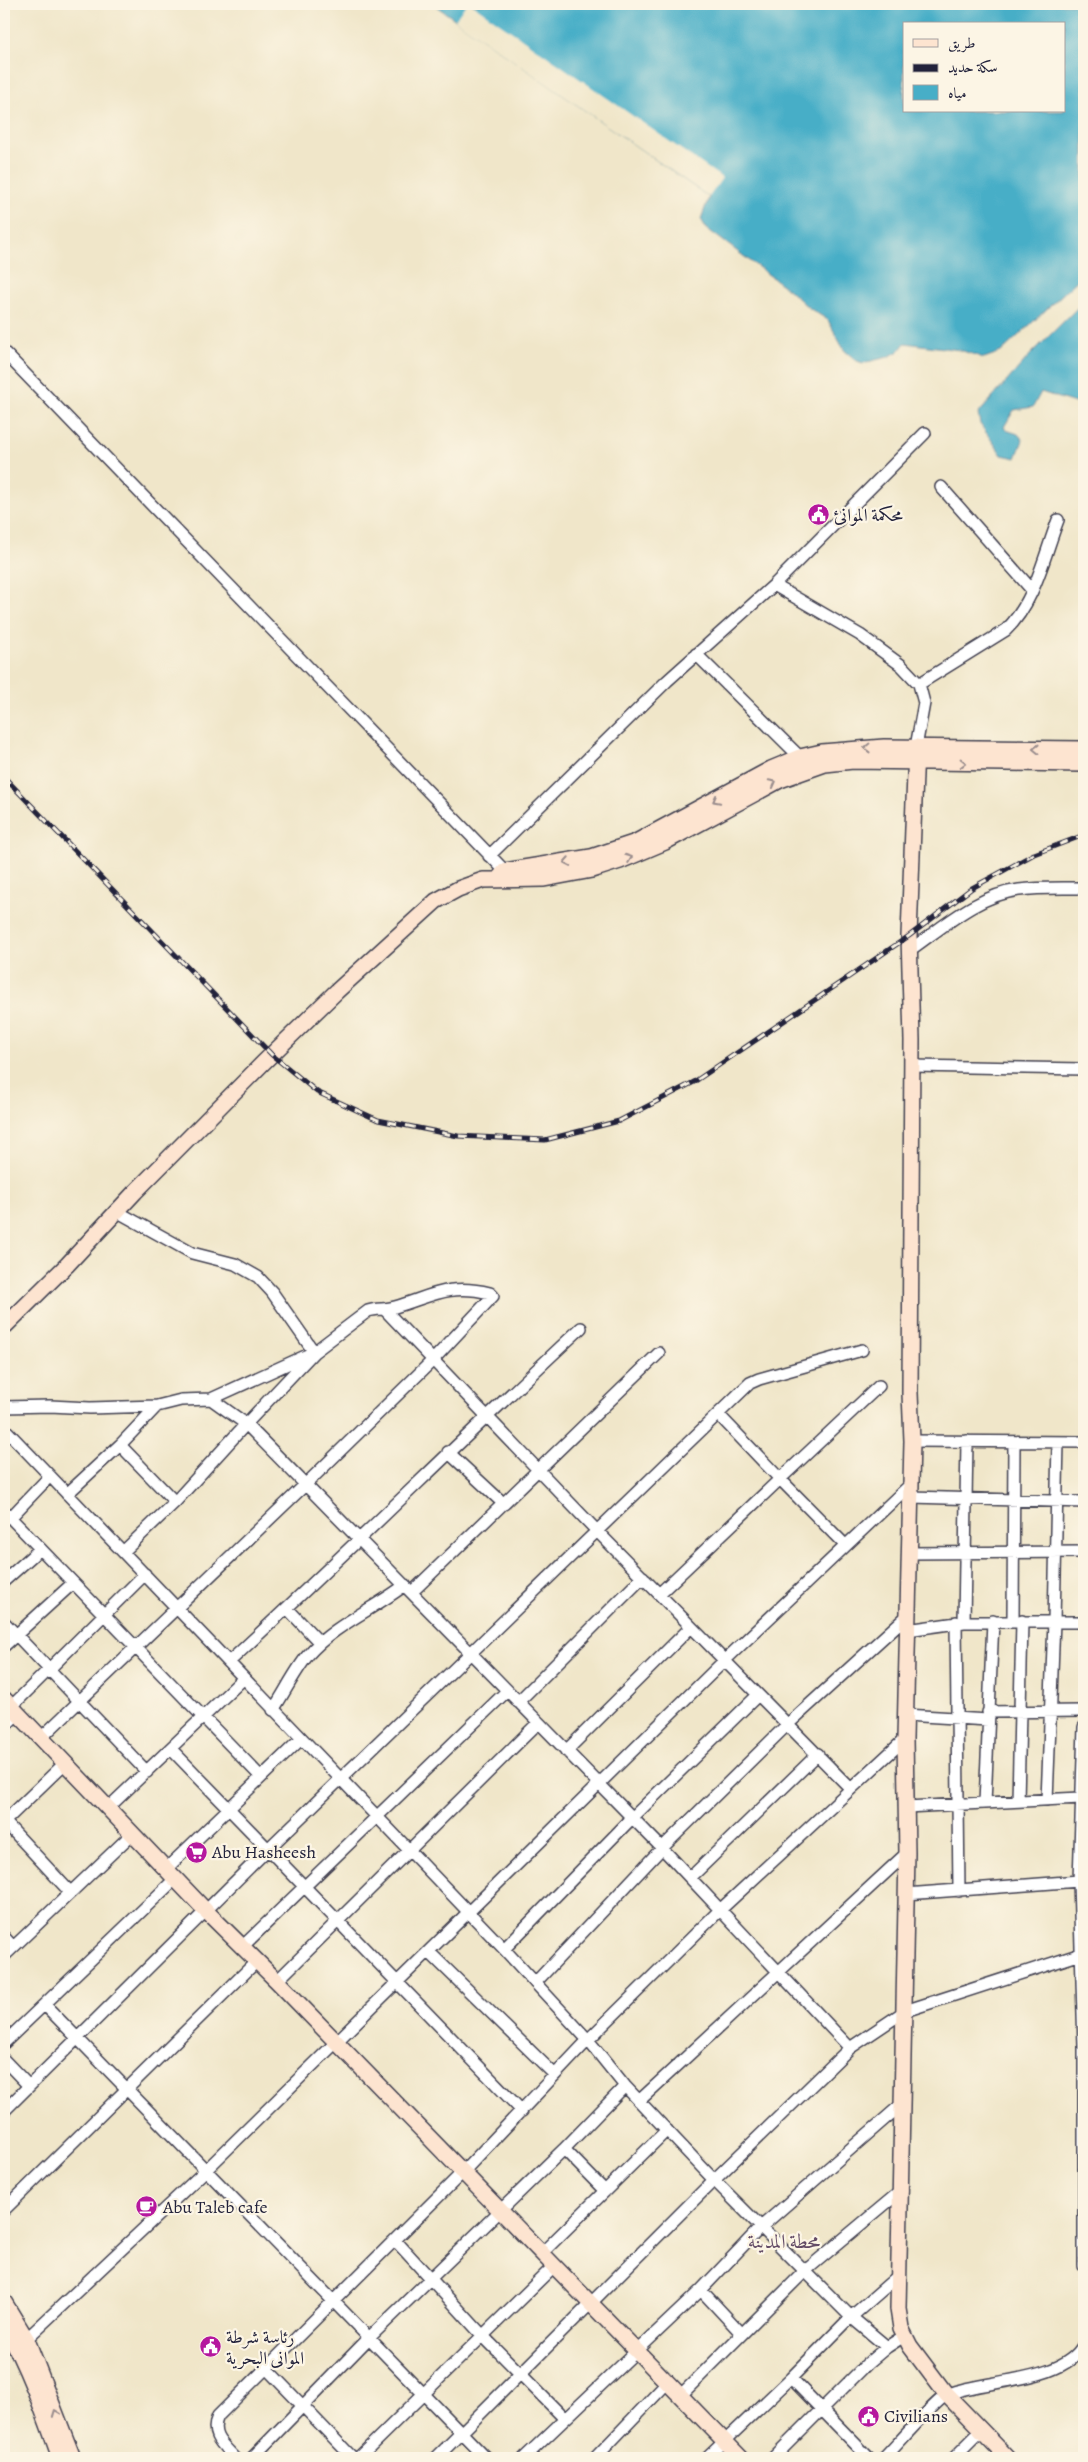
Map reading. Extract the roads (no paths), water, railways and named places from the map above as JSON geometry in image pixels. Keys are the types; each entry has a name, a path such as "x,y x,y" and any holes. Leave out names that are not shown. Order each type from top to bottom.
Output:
{"street":[{"path":"4,352 489,856 502,875"},
{"path":"489,856 696,654 774,585 925,434"},
{"path":"941,487 1032,590"},
{"path":"919,684 1006,630 1017,620 1032,590 1058,520"},
{"path":"774,585 860,635 901,665 919,684 924,703 915,762 910,950 912,1066 910,1393 912,1442 905,1715 907,1853 902,2190 898,2276 899,2319 904,2336 946,2394 1008,2458"},
{"path":"696,654 805,762 1084,764"},
{"path":"4,1327 118,1212 134,1192 337,991 436,901 467,885 502,875 544,879 592,870 620,861 665,842 780,780 805,762 857,748 916,747 1084,750"},
{"path":"910,950 968,909 995,896 1019,890 1084,888"},
{"path":"912,1066 1084,1069"},
{"path":"118,1212 192,1253 235,1264 258,1277 272,1292 314,1352"},
{"path":"41,1738 432,1361 492,1300 492,1294 464,1289 442,1291 384,1309 377,1308 368,1311 314,1352 175,1502 123,1552"},
{"path":"384,1309 538,1471 850,1788"},
{"path":"229,1662 360,1539 486,1416 582,1328"},
{"path":"4,2111 268,1849 750,1383 862,1350"},
{"path":"4,1406 90,1408 157,1406 181,1400 211,1399 314,1352"},
{"path":"273,1710 303,1662 320,1643 409,1589 504,1504 659,1353"},
{"path":"659,1594 879,1386"},
{"path":"211,1399 246,1424 360,1539 662,1848 850,2048"},
{"path":"67,1494 120,1445 157,1406"},
{"path":"718,1414 845,1545"},
{"path":"5,1431 177,1607 467,1914 504,1950 588,2040 624,2086 714,2180 851,2317 888,2346"},
{"path":"959,1891 956,1717 965,1553 967,1441"},
{"path":"912,1442 1084,1442"},
{"path":"1014,1442 1014,1551 1018,1621 1018,1802"},
{"path":"1047,1800 1052,1712 1058,1442"},
{"path":"120,1445 175,1502"},
{"path":"448,1452 504,1504"},
{"path":"50,1476 7,1514 72,1584 261,1777"},
{"path":"22,2344 206,2170 724,1661 845,1545 911,1491 966,1499 1084,1502"},
{"path":"4,1581 40,1549"},
{"path":"908,1553 1084,1552"},
{"path":"4,1727 11,1707 145,1574"},
{"path":"518,1702 643,1577"},
{"path":"4,1646 72,1584"},
{"path":"287,1608 320,1643"},
{"path":"985,1803 993,1621"},
{"path":"535,1983 662,1848 787,1725 907,1623 993,1621 1084,1622"},
{"path":"4,1622 147,1772"},
{"path":"566,1751 691,1627"},
{"path":"108,1808 244,1678"},
{"path":"242,1948 507,1691"},
{"path":"504,1950 632,1818 758,1696"},
{"path":"11,1707 206,1911 277,1981 741,2458"},
{"path":"905,1715 956,1717 988,1716 1019,1712 1084,1711"},
{"path":"277,1981 538,1723"},
{"path":"1084,1727 1080,1798 1083,1853 1079,1881 1084,2046 1084,2266"},
{"path":"4,2043 45,2005 171,1874 229,1809 301,1739"},
{"path":"235,2458 216,2436 215,2422 218,2416 463,2172 588,2040 720,1910 905,1739"},
{"path":"171,1749 522,2111"},
{"path":"690,1878 818,1754"},
{"path":"65,1763 4,1821 70,1892"},
{"path":"906,1807 1080,1798"},
{"path":"4,1956 132,1834"},
{"path":"639,2101 907,1853"},
{"path":"906,1894 1079,1881"},
{"path":"4,1937 13,1947"},
{"path":"429,1952 555,2075"},
{"path":"436,2458 714,2180 850,2048 905,2011 1081,1954"},
{"path":"4,2210 257,1961"},
{"path":"45,2005 486,2458"},
{"path":"4,2060 29,2086"},
{"path":"252,2458 304,2407 370,2337 431,2280 564,2149 624,2086"},
{"path":"524,2458 701,2290 762,2227 902,2104"},
{"path":"542,2254 604,2190 667,2130"},
{"path":"564,2149 604,2190"},
{"path":"680,2396 805,2271 902,2190"},
{"path":"395,2240 483,2336 564,2418"},
{"path":"358,2458 554,2266"},
{"path":"707,2458 791,2378 851,2317 898,2276"},
{"path":"701,2290 742,2334"},
{"path":"4,2302 7,2323 22,2344 73,2458"},
{"path":"773,2458 888,2346 904,2336"},
{"path":"22,2344 60,2458"},
{"path":"884,2458 946,2394 1051,2370 1081,2350 1084,2344"},
{"path":"267,2369 353,2458"},
{"path":"791,2378 869,2458"},
{"path":"595,2458 668,2383"},
{"path":"954,2458 981,2431"}],"water":[{"path":"433,4 1084,4 1084,274 1001,352 984,358 960,350 905,343 899,351 888,357 863,363 857,361 844,350 828,320 809,308 789,290 706,228 701,219 709,197"},
{"path":"1084,301 1084,406 1041,392 1033,407 1014,410 1004,427 1006,430 1018,434 1023,440 1016,458 1002,455 980,424 978,414 1030,355"}],"railway":[{"path":"4,777 272,1055 317,1092 378,1120 458,1136 545,1140 619,1121 694,1082 909,936 972,888 1034,854 1084,835"}],"place":[{"name":"محكمة الموانئ","path":"818,515"},
{"name":"Abu Hasheesh","path":"196,1852"},
{"name":"Abu Taleb cafe","path":"147,2207"},
{"name":"رئاسة شرطة الموانى البحرية","path":"210,2347"},
{"name":"Civilians","path":"868,2416"}],"district":[{"name":"محطة المدينة","path":"784,2241"}]}
